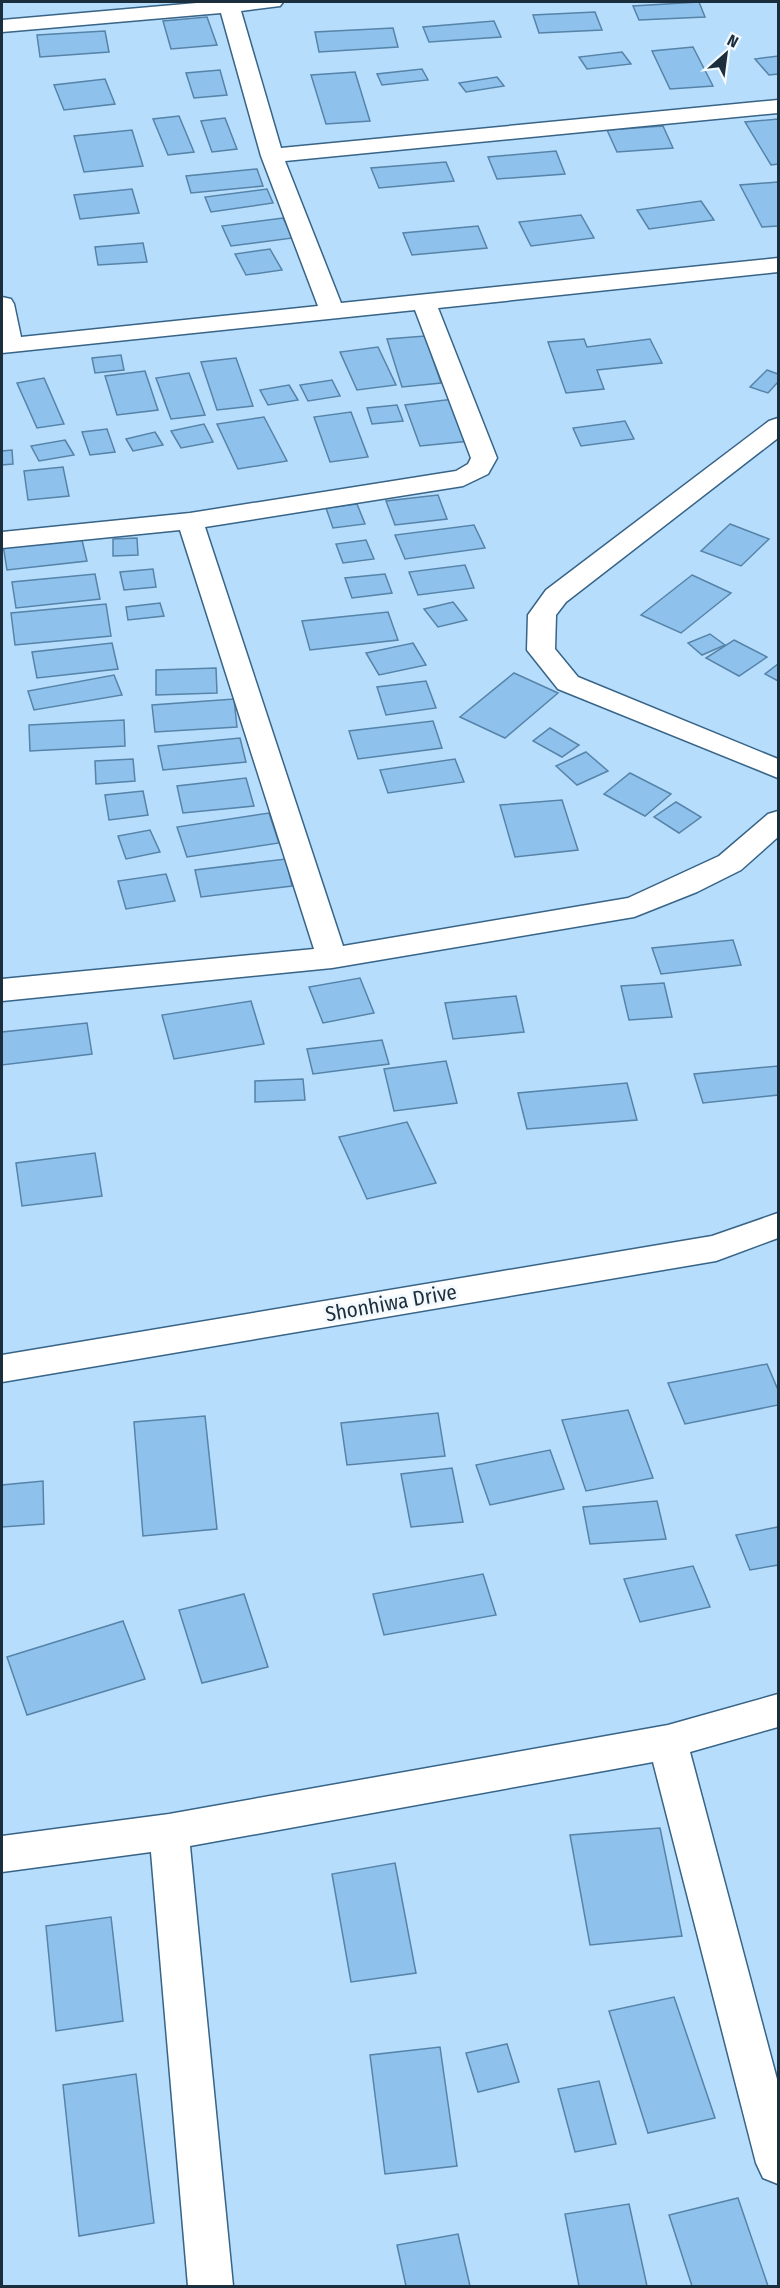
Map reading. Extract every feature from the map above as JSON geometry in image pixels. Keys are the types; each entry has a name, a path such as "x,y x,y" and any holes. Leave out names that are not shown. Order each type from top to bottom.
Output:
{"street":[{"path":"2,26 273,2"},
{"path":"229,5 272,156 332,310"},
{"path":"272,156 778,106"},
{"path":"2,304 6,345 778,265"},
{"path":"2,540 190,521 463,477 479,469 484,458 424,302"},
{"path":"778,426 556,596 542,615 541,650 568,683 778,769"},
{"path":"190,521 333,958"},
{"path":"2,990 333,958 634,907 730,863 778,821"},
{"name":"Shonhiwa Drive","path":"2,1369 716,1248 778,1225"},
{"path":"2,1854 169,1832 668,1742 778,1711"},
{"path":"668,1742 778,2163"},
{"path":"169,1832 210,2286"}],"building":[{"path":"699,2 705,17 639,20 633,6"},
{"path":"595,12 602,30 539,33 533,15"},
{"path":"207,17 217,45 171,49 163,21"},
{"path":"494,21 501,37 429,42 423,27"},
{"path":"393,28 398,47 319,52 315,32"},
{"path":"105,31 109,52 40,57 37,35"},
{"path":"693,47 713,86 670,89 652,51"},
{"path":"622,52 631,64 587,69 579,57"},
{"path":"778,56 778,74 769,75 755,59"},
{"path":"422,69 428,80 382,85 377,74"},
{"path":"220,70 227,95 194,98 186,73"},
{"path":"355,72 370,121 326,124 311,75"},
{"path":"497,77 504,86 466,92 459,83"},
{"path":"105,79 115,104 64,110 54,85"},
{"path":"179,116 194,152 168,155 153,119"},
{"path":"225,118 237,149 212,152 201,121"},
{"path":"778,119 778,164 771,165 745,122"},
{"path":"663,126 673,148 617,152 607,130"},
{"path":"132,130 143,166 84,172 74,136"},
{"path":"556,151 565,174 497,179 488,157"},
{"path":"446,162 454,181 379,188 371,168"},
{"path":"257,169 263,186 191,193 186,176"},
{"path":"778,182 778,226 762,227 740,185"},
{"path":"132,189 139,213 80,219 74,195"},
{"path":"267,189 273,203 211,212 205,197"},
{"path":"701,201 714,220 649,229 637,210"},
{"path":"581,215 594,238 531,246 519,222"},
{"path":"283,218 293,238 231,246 222,226"},
{"path":"478,226 487,248 412,255 403,233"},
{"path":"143,243 147,262 98,265 95,247"},
{"path":"270,249 282,270 246,275 235,254"},
{"path":"425,336 441,383 402,387 387,339"},
{"path":"584,339 587,347 650,339 662,363 597,370 604,389 566,393 548,342"},
{"path":"378,347 396,385 357,390 340,352"},
{"path":"121,355 124,370 95,373 92,358"},
{"path":"236,358 253,406 217,410 201,362"},
{"path":"767,370 778,374 778,382 768,393 750,387"},
{"path":"145,371 158,410 117,415 105,376"},
{"path":"189,373 205,415 171,419 156,378"},
{"path":"44,378 64,424 37,428 17,383"},
{"path":"332,380 340,396 308,401 300,385"},
{"path":"289,385 298,400 268,405 260,390"},
{"path":"454,399 470,441 420,446 405,405"},
{"path":"397,405 403,421 372,424 367,408"},
{"path":"351,412 368,457 330,462 314,417"},
{"path":"264,417 287,461 238,469 217,424"},
{"path":"625,421 634,439 581,446 573,428"},
{"path":"204,424 213,442 181,448 171,431"},
{"path":"107,429 115,452 90,455 82,432"},
{"path":"155,432 163,445 133,451 126,439"},
{"path":"65,440 74,455 39,461 31,446"},
{"path":"12,450 13,464 2,465 2,451"},
{"path":"63,467 69,496 28,500 24,471"},
{"path":"438,495 447,519 395,525 386,501"},
{"path":"357,504 365,524 333,528 326,508"},
{"path":"730,524 769,539 741,566 701,551"},
{"path":"474,525 485,548 405,559 395,535"},
{"path":"81,536 87,561 7,570 3,545"},
{"path":"137,538 138,555 113,556 113,539"},
{"path":"366,540 374,559 343,563 336,544"},
{"path":"465,565 474,588 418,595 409,572"},
{"path":"153,569 156,587 124,590 120,572"},
{"path":"95,574 100,599 16,608 12,582"},
{"path":"385,574 392,593 352,598 345,578"},
{"path":"692,575 731,593 681,633 641,615"},
{"path":"453,602 467,620 438,627 424,609"},
{"path":"160,603 164,616 128,620 126,607"},
{"path":"106,604 111,636 15,645 11,613"},
{"path":"388,612 398,640 310,650 302,621"},
{"path":"710,634 725,645 702,655 688,643"},
{"path":"734,640 767,657 739,676 706,658"},
{"path":"112,643 118,669 37,678 32,652"},
{"path":"413,643 426,665 379,675 366,653"},
{"path":"778,664 778,681 765,674"},
{"path":"216,668 217,693 156,695 156,670"},
{"path":"514,673 558,693 505,738 460,717"},
{"path":"114,675 122,695 34,710 28,691"},
{"path":"426,681 436,708 386,715 377,687"},
{"path":"234,699 237,727 155,732 152,705"},
{"path":"124,720 125,746 30,751 29,725"},
{"path":"433,721 442,748 358,759 349,731"},
{"path":"550,728 579,745 562,757 533,741"},
{"path":"240,738 246,762 163,770 158,746"},
{"path":"586,752 608,771 577,785 556,766"},
{"path":"133,759 135,781 96,784 95,761"},
{"path":"455,759 464,782 388,793 380,770"},
{"path":"630,773 671,794 645,816 604,794"},
{"path":"246,778 254,806 183,813 177,786"},
{"path":"143,791 148,815 109,820 105,795"},
{"path":"562,800 578,850 515,857 500,805"},
{"path":"676,802 701,817 679,833 654,817"},
{"path":"269,813 279,843 187,857 177,827"},
{"path":"150,830 160,852 126,859 118,836"},
{"path":"286,859 292,886 201,897 195,870"},
{"path":"166,874 175,901 126,909 118,881"},
{"path":"733,940 741,965 661,974 652,948"},
{"path":"360,978 374,1013 323,1023 309,987"},
{"path":"664,983 672,1017 629,1020 621,986"},
{"path":"516,996 524,1032 453,1039 445,1003"},
{"path":"251,1001 264,1044 174,1059 162,1015"},
{"path":"87,1023 92,1054 2,1065 2,1032"},
{"path":"382,1040 389,1064 313,1074 307,1049"},
{"path":"446,1061 457,1103 394,1111 384,1069"},
{"path":"778,1066 778,1095 703,1103 694,1074"},
{"path":"303,1079 305,1100 255,1102 255,1081"},
{"path":"627,1083 637,1120 527,1129 518,1093"},
{"path":"407,1122 436,1183 367,1199 339,1137"},
{"path":"95,1153 102,1196 22,1206 16,1163"},
{"path":"767,1364 778,1390 778,1405 685,1424 668,1383"},
{"path":"628,1410 653,1478 586,1491 562,1420"},
{"path":"438,1413 445,1456 347,1465 341,1423"},
{"path":"205,1416 217,1529 143,1536 134,1422"},
{"path":"550,1450 564,1489 490,1505 476,1465"},
{"path":"452,1468 463,1522 411,1527 401,1474"},
{"path":"43,1481 44,1524 2,1527 2,1485"},
{"path":"657,1501 666,1539 590,1544 583,1507"},
{"path":"778,1527 778,1565 750,1570 736,1535"},
{"path":"693,1566 710,1607 640,1622 624,1579"},
{"path":"483,1574 496,1615 384,1635 373,1594"},
{"path":"244,1594 268,1667 202,1683 179,1610"},
{"path":"123,1621 145,1679 27,1715 7,1657"},
{"path":"660,1828 682,1936 590,1945 570,1835"},
{"path":"395,1863 416,1973 351,1982 332,1874"},
{"path":"111,1917 123,2021 56,2031 46,1926"},
{"path":"674,1997 715,2118 648,2133 609,2011"},
{"path":"507,2044 519,2082 478,2092 466,2053"},
{"path":"440,2047 457,2166 385,2174 370,2055"},
{"path":"136,2074 154,2223 79,2236 63,2085"},
{"path":"599,2081 616,2144 575,2152 558,2089"},
{"path":"738,2198 768,2286 692,2286 669,2215"},
{"path":"629,2204 647,2286 579,2286 565,2214"},
{"path":"458,2234 470,2286 406,2286 397,2245"}]}
